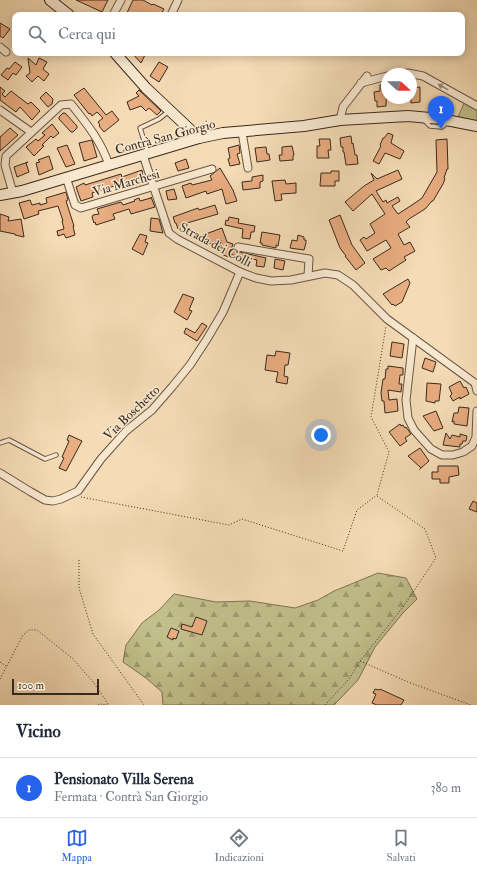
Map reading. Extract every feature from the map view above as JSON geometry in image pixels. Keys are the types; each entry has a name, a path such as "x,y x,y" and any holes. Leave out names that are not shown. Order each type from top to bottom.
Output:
{"street":[{"path":"50,0 66,12"},
{"path":"115,12 121,0"},
{"path":"172,12 178,0"},
{"path":"0,46 6,52"},
{"path":"117,56 146,88 199,138"},
{"path":"417,75 423,76 477,106"},
{"path":"340,120 343,107 367,76"},
{"path":"361,83 381,78"},
{"path":"12,193 5,165 6,156 61,105 71,104 104,149 109,165"},
{"path":"0,110 31,132"},
{"name":"Contrà San Giorgio","path":"0,195 12,193 199,138 223,133 304,126 340,120 408,116 449,120 477,126"},
{"path":"242,132 248,168"},
{"name":"Strada dei Colli","path":"146,154 154,187 169,233 177,239 240,272 256,278 271,281 291,280 325,273 338,275 353,285 387,319 475,383 477,391"},
{"name":"Via Marchesi","path":"66,177 75,205 81,208 212,169"},
{"name":"Strada dei Colli","path":"238,247 309,259 308,276"},
{"name":"Via Boschetto","path":"70,496 78,491 100,459 126,431 152,410 172,388 208,339 223,312 240,272"},
{"path":"413,338 406,400 408,418 414,430 431,449 442,455 453,455 463,452 472,446 476,437 477,412"},
{"path":"0,473 45,500 61,499 70,496"}],"lane":[{"path":"146,154 140,128 159,119 169,110"},
{"path":"0,442 9,440 45,459 56,455"}],"path":[{"path":"70,496 229,525 242,519 343,551 358,510 377,496 389,452 371,417 387,319"},
{"path":"325,705 349,679 360,661 403,607 436,558 426,529 377,496"},
{"path":"79,560 79,588 93,634 144,705"},
{"path":"0,679 23,635 30,630 37,630 72,658 94,683 109,705"},
{"path":"360,661 408,682 471,705"},
{"path":"0,662 6,666"},
{"path":"98,705 109,705"}],"green space":[{"path":"465,101 477,108 477,122 458,117"},
{"path":"378,573 406,578 417,599 402,614 375,647 358,680 334,705 163,705 162,692 146,678 123,662 126,645 142,623 159,610 174,594 216,602 250,601 295,608 318,600 334,591"}],"building":[{"path":"76,0 108,0 102,12"},
{"path":"133,0 143,0 164,9 162,12 127,12"},
{"path":"0,23 10,29 3,38 0,36"},
{"path":"135,56 144,56 141,63"},
{"path":"28,58 36,65 39,58 47,62 43,69 49,74 44,81 38,76 32,82 26,76 30,73"},
{"path":"15,62 22,67 16,75 13,73 8,80 1,75"},
{"path":"159,62 168,67 159,82 150,76"},
{"path":"380,85 381,104 386,104 386,106 377,107 374,92 380,91"},
{"path":"0,87 5,91 2,94 5,97 11,91 28,104 31,102 40,111 32,120 20,107 16,112 0,100"},
{"path":"417,87 420,87 420,102 417,102"},
{"path":"84,88 106,115 112,111 119,120 104,132 99,126 100,125 98,122 103,118 97,112 92,116 90,113 89,114 74,95"},
{"path":"139,90 161,111 157,115 149,108 146,111 141,106 130,110 127,102 139,96 136,93"},
{"path":"46,92 53,99 52,104 48,107 40,98"},
{"path":"63,113 65,113 77,126 73,132 71,132 59,119"},
{"path":"52,124 59,133 53,138 51,136 34,156 26,147 36,139 38,141 45,135 42,133"},
{"path":"10,128 18,135 0,151 0,137"},
{"path":"388,133 393,135 391,143 404,151 400,159 385,153 379,164 373,161 381,146 380,145 383,138"},
{"path":"351,136 355,155 357,155 358,164 346,165 340,138"},
{"path":"319,139 330,139 331,150 328,150 329,158 317,158 317,146 320,146"},
{"path":"447,139 448,169 443,184 433,201 425,209 406,222 410,227 398,234 404,245 410,242 415,251 404,257 406,260 389,271 386,268 381,270 373,259 391,248 386,240 367,251 360,240 364,237 366,239 375,233 370,224 385,214 372,194 353,211 345,202 364,186 374,180 371,173 377,179 398,170 402,179 376,191 383,202 386,200 387,203 398,197 400,201 392,206 398,214 422,198 437,172 436,140"},
{"path":"92,140 97,157 84,161 79,143"},
{"path":"67,145 75,164 66,167 57,148"},
{"path":"239,145 240,153 237,154 240,164 230,166 228,159 230,158 228,148"},
{"path":"292,146 294,155 293,160 280,161 279,155 282,155 282,147"},
{"path":"266,147 270,160 257,162 255,148"},
{"path":"49,156 53,169 39,175 36,163 40,162 38,160"},
{"path":"186,159 189,168 178,171 175,163"},
{"path":"28,162 26,163 29,172 17,177 14,167"},
{"path":"220,168 233,190 237,201 226,204 222,189 207,194 206,191 186,198 182,186 212,180 210,176"},
{"path":"142,170 144,183 130,186 129,182 111,187 92,193 93,197 81,201 76,187 84,183 85,185 121,174 122,177"},
{"path":"331,171 339,171 339,181 335,181 335,186 320,186 321,173 331,173"},
{"path":"263,175 263,181 260,182 260,188 243,190 242,182 252,181 252,177"},
{"path":"285,180 286,184 296,183 296,193 281,194 282,200 275,201 272,181"},
{"path":"174,189 177,199 168,200 166,191"},
{"path":"66,192 68,200 66,201 74,226 75,235 66,238 64,234 58,236 57,231 64,229 58,206 38,211 39,214 24,219 19,203 30,200 32,205 40,203 40,205 47,203 46,198"},
{"path":"151,197 155,207 131,214 129,209 113,214 115,219 96,225 95,222 94,223 92,217 93,215 99,214 97,209 121,202 123,205 139,198 140,201"},
{"path":"215,205 218,214 187,223 188,226 178,229 173,217 198,208 199,210"},
{"path":"0,214 9,217 8,221 21,219 24,237 0,231"},
{"path":"340,215 352,245 365,263 356,270 340,248 329,220"},
{"path":"229,217 239,219 238,223 255,226 254,232 251,232 250,239 242,238 243,229 225,225 226,220 228,221"},
{"path":"151,218 159,219 163,233 150,231"},
{"path":"222,228 227,242 233,244 231,250 266,258 264,267 256,266 257,260 247,258 247,262 237,260 238,256 229,254 229,257 223,255 224,253 218,250 221,240 206,245 203,235"},
{"path":"262,232 280,235 278,246 276,245 276,248 262,245 262,243 260,243"},
{"path":"140,234 147,236 145,242 148,243 143,255 132,249"},
{"path":"298,235 304,237 304,240 306,240 304,250 290,248 292,240 297,241"},
{"path":"275,259 285,261 283,270 274,268"},
{"path":"408,279 410,283 402,302 395,306 393,304 392,305 383,294"},
{"path":"183,294 194,298 189,310 192,311 187,320 174,312"},
{"path":"202,323 207,326 197,341 184,333 186,328 195,333"},
{"path":"392,342 404,344 402,358 390,356"},
{"path":"276,351 290,353 288,365 285,365 284,376 288,377 287,384 276,382 278,372 265,370 267,355 275,356"},
{"path":"425,358 436,362 433,372 422,368"},
{"path":"388,366 403,368 403,375 400,375 399,384 402,384 401,392 388,390 389,400 397,399 398,411 385,413 384,401 382,401 381,393 383,379 385,379 386,369 388,369"},
{"path":"460,381 464,388 466,387 469,394 453,401 450,396 452,394 449,387"},
{"path":"427,383 441,384 439,401 435,401 435,403 426,401"},
{"path":"459,407 469,408 467,426 454,424 454,421 452,422 454,413 458,413"},
{"path":"436,411 443,428 434,431 423,416"},
{"path":"400,424 405,428 406,427 411,434 405,438 407,441 400,446 389,432"},
{"path":"446,433 450,439 452,435 460,437 460,434 467,436 466,441 463,441 462,444 460,444 460,447 443,445"},
{"path":"69,435 82,441 66,471 59,468 64,458 62,457 69,441 67,440"},
{"path":"420,448 429,461 421,468 408,456"},
{"path":"438,466 458,466 459,475 449,477 449,483 440,483 440,479 432,479 432,472 438,472"},
{"path":"473,501 477,503 477,512 469,509"},
{"path":"196,617 207,621 202,635 181,629 182,624 192,627"},
{"path":"171,628 179,631 176,639 173,638 173,640 167,637"},
{"path":"375,689 380,689 404,700 401,705 377,705 372,703 376,694 373,693"}],"place":[{"name":"Pensionato Villa Serena","path":"441,129"}]}
